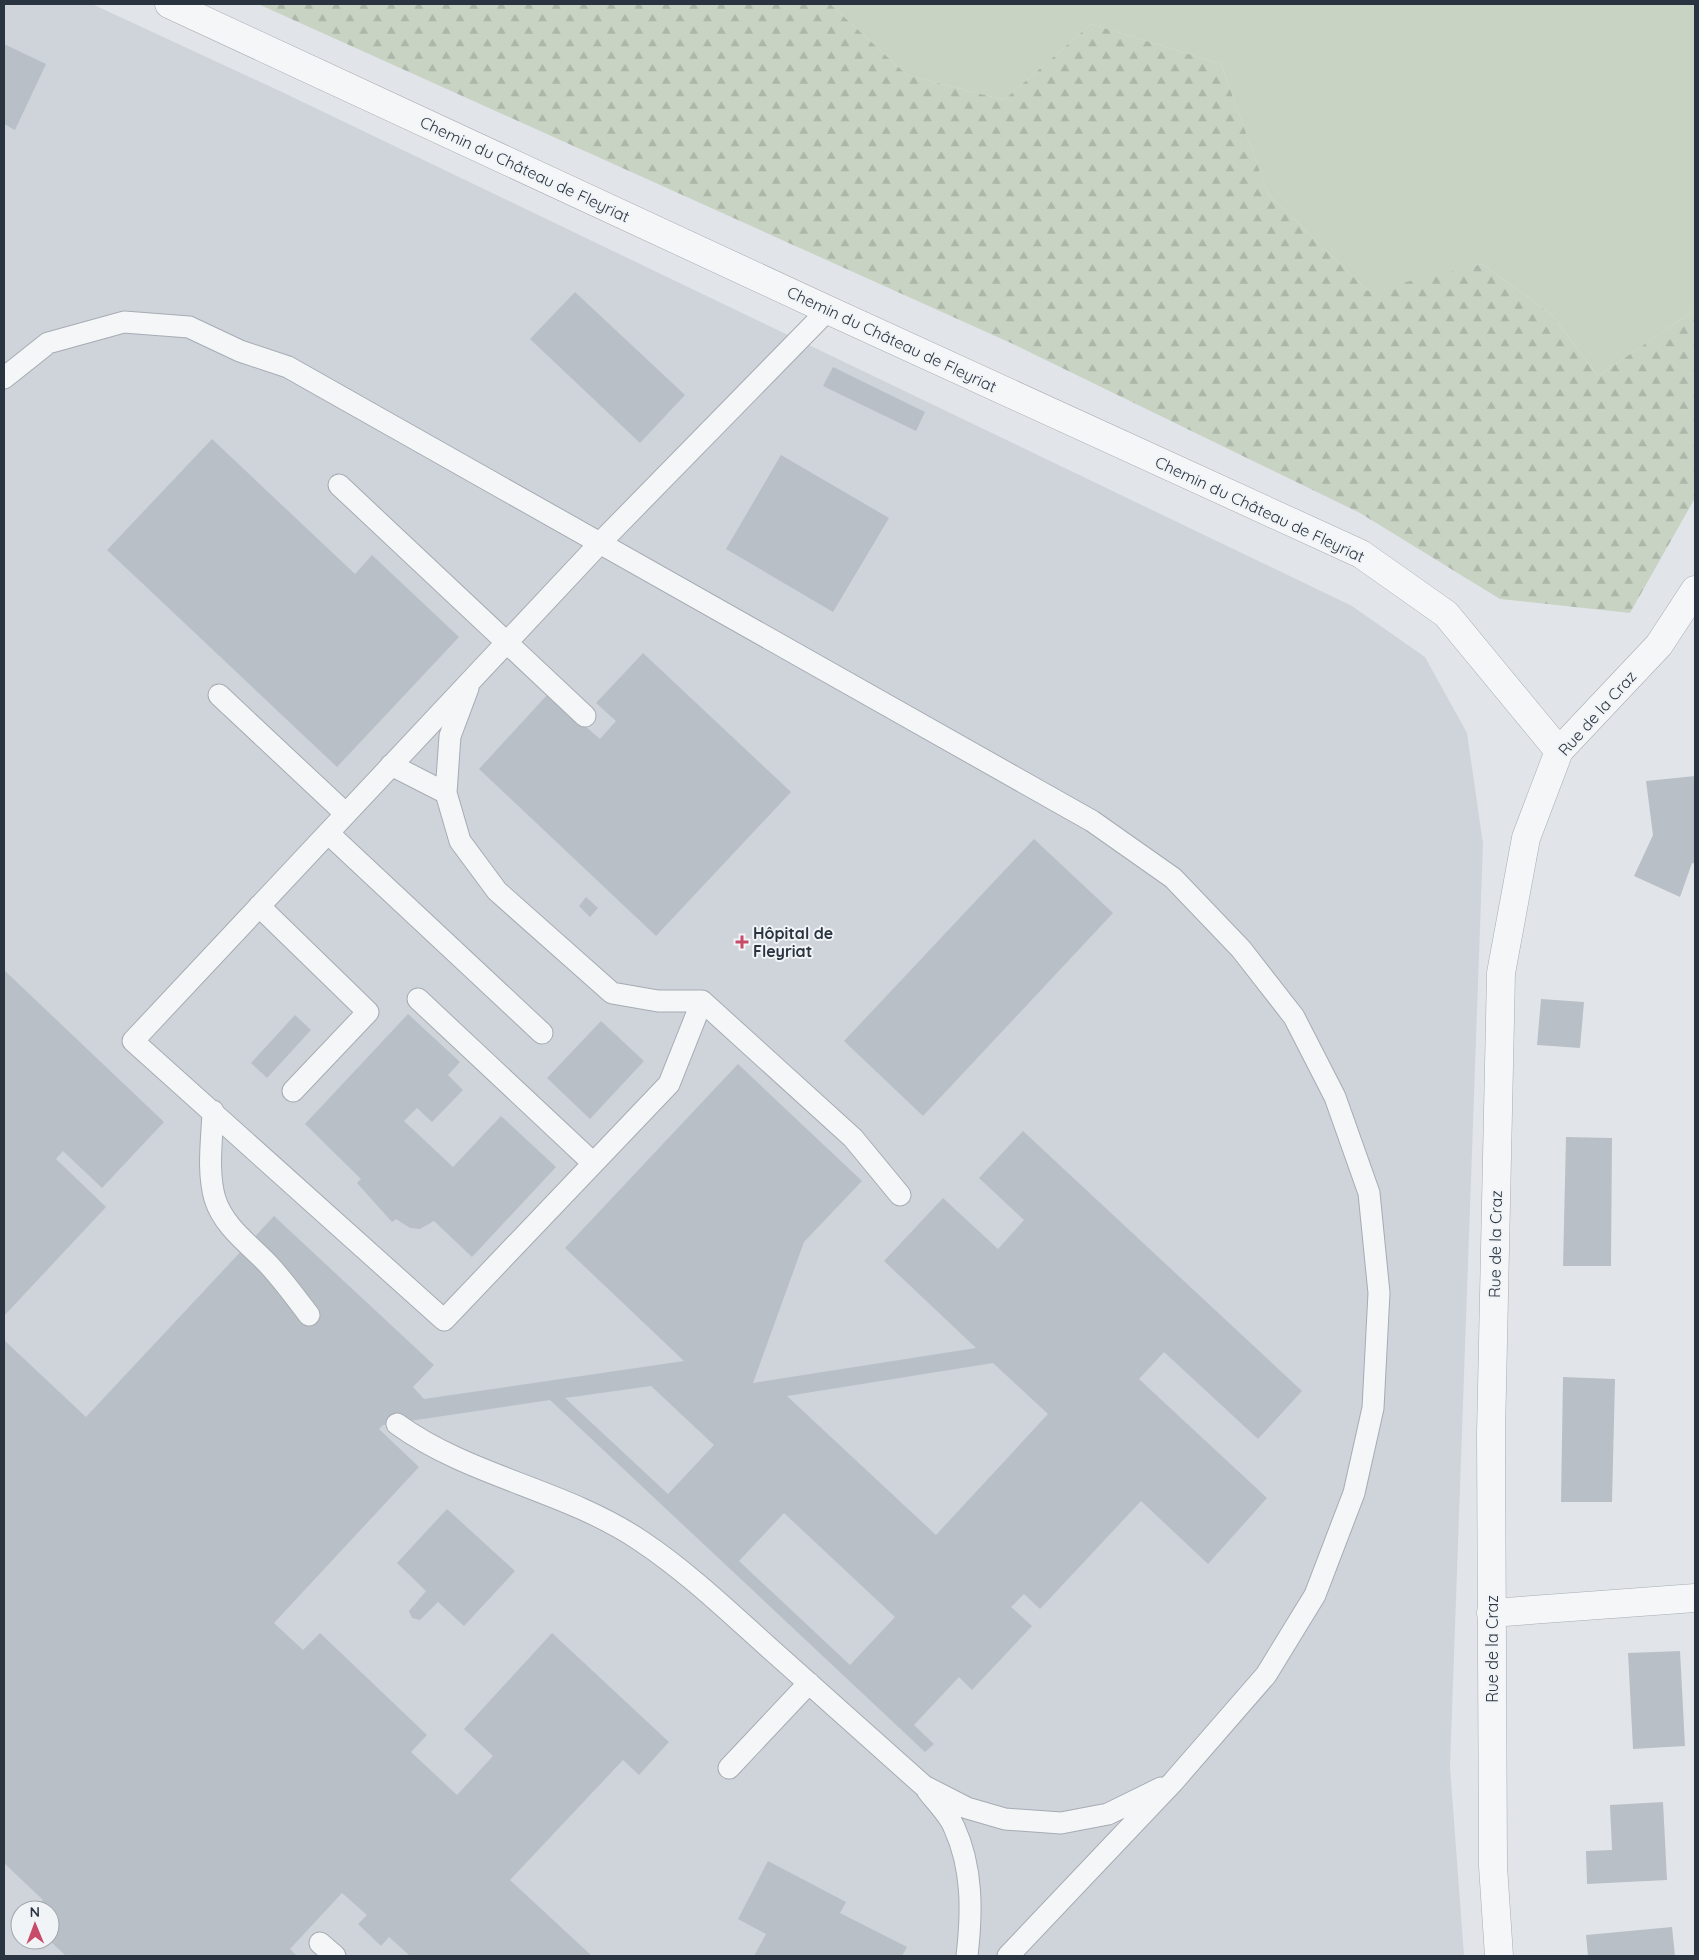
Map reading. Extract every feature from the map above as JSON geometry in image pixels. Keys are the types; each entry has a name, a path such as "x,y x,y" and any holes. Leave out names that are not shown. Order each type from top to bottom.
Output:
{"street":[{"name":"Chemin du Château de Fleyriat","path":"169,4 828,310 1361,554 1446,614 1559,751"},
{"name":"Rue de la Craz","path":"1499,1956 1493,1866 1490,1434 1501,973 1526,838 1559,751 1659,645 1695,590"},
{"path":"1491,1614 1695,1598"}],"lane":[{"path":"702,1001 669,1084 444,1320 133,1041 600,543 828,310"},
{"path":"4,378 48,342 124,322 189,328 240,351 288,367 1092,821 1173,878 1240,948 1294,1017 1335,1097 1369,1193 1379,1293 1373,1408 1354,1493 1315,1595 1266,1675 1173,1782 1008,1956"},
{"path":"339,485 585,716"},
{"path":"472,680 450,736 446,793 460,841 497,891 612,993 658,1001 702,1001 853,1138 900,1195"},
{"path":"219,695 346,814"},
{"path":"391,765 446,793"},
{"path":"328,833 542,1033"},
{"path":"259,906 368,1012 293,1092"},
{"path":"418,999 593,1163"},
{"path":"213,1111 212,1184 215,1199 222,1214 232,1229 269,1265 309,1315"},
{"path":"397,1424 418,1439 445,1453 557,1498 641,1540 704,1589 924,1786 954,1826 966,1862 972,1913 968,1956"},
{"path":"729,1768 809,1683"},
{"path":"924,1786 967,1808 1006,1819 1061,1823 1108,1814 1173,1782"}],"shaded area":[{"name":"Hôpital de Fleyriat","path":"4,4 92,4 282,92 1352,606 1425,657 1467,733 1483,844 1450,1767 1464,1956 4,1956"}],"green space":[{"path":"258,4 830,4 907,75 1004,100 1091,24 1221,64 1268,194 1368,291 1482,264 1552,315 1598,376 1695,310 1695,498 1630,613 1500,599 1360,513 1013,344"},
{"path":"830,4 1695,4 1695,310 1598,376 1552,315 1482,264 1369,292 1268,194 1221,64 1091,24 1004,100 907,75"}],"building":[{"path":"4,44 46,64 15,130 4,124"},
{"path":"575,292 685,395 640,443 530,339"},
{"path":"833,367 925,412 916,431 823,386"},
{"path":"212,439 355,574 372,555 459,637 337,767 107,550"},
{"path":"781,455 889,518 833,612 726,549"},
{"path":"643,653 791,792 656,936 479,769 548,694 600,739 616,721 596,703"},
{"path":"1695,776 1695,864 1692,863 1680,897 1634,876 1653,835 1646,781"},
{"path":"1034,839 1113,913 923,1116 844,1041"},
{"path":"586,897 598,908 590,917 579,906"},
{"path":"4,970 164,1122 102,1188 63,1151 56,1159 106,1207 4,1316"},
{"path":"1541,999 1584,1002 1580,1048 1537,1045"},
{"path":"408,1014 460,1062 448,1075 463,1090 432,1122 417,1108 404,1121 453,1167 501,1116 556,1167 472,1257 434,1221 420,1229 410,1228 396,1219 392,1222 357,1183 361,1179 305,1124"},
{"path":"295,1015 311,1030 267,1078 251,1063"},
{"path":"601,1021 644,1061 590,1119 547,1078"},
{"path":"738,1064 862,1181 804,1242 753,1383 976,1348 884,1261 943,1198 998,1249 1024,1220 979,1178 1023,1131 1302,1391 1258,1439 1164,1352 1139,1379 1267,1498 1208,1564 1141,1501 1040,1609 1024,1594 1011,1607 1032,1626 972,1690 959,1677 914,1725 934,1744 925,1752 550,1400 383,1425 379,1429 419,1467 274,1623 303,1650 320,1633 427,1735 411,1752 457,1795 493,1756 464,1729 552,1633 669,1742 639,1775 623,1760 510,1880 592,1956 410,1956 389,1937 381,1946 358,1924 367,1915 342,1893 290,1949 297,1956 66,1956 60,1950 60,1900 43,1900 4,1863 4,1340 86,1417 274,1216 434,1365 413,1387 424,1399 684,1361 565,1248","holes":["993,1363 1048,1414 936,1535 787,1396","651,1386 714,1445 668,1494 565,1398","784,1513 895,1617 850,1665 739,1561"]},
{"path":"1566,1137 1612,1138 1611,1266 1563,1266"},
{"path":"1563,1377 1615,1379 1612,1502 1561,1502"},
{"path":"447,1509 515,1571 464,1626 438,1602 420,1620 412,1618 409,1611 426,1591 397,1563"},
{"path":"1680,1651 1685,1746 1633,1749 1628,1653"},
{"path":"1663,1802 1667,1880 1587,1884 1586,1851 1612,1850 1610,1805"},
{"path":"768,1861 846,1902 840,1913 907,1947 902,1956 754,1956 766,1934 738,1919"},
{"path":"1672,1927 1675,1956 1588,1956 1586,1935"}],"place":[{"name":"Hôpital de Fleyriat","path":"742,942"}]}
